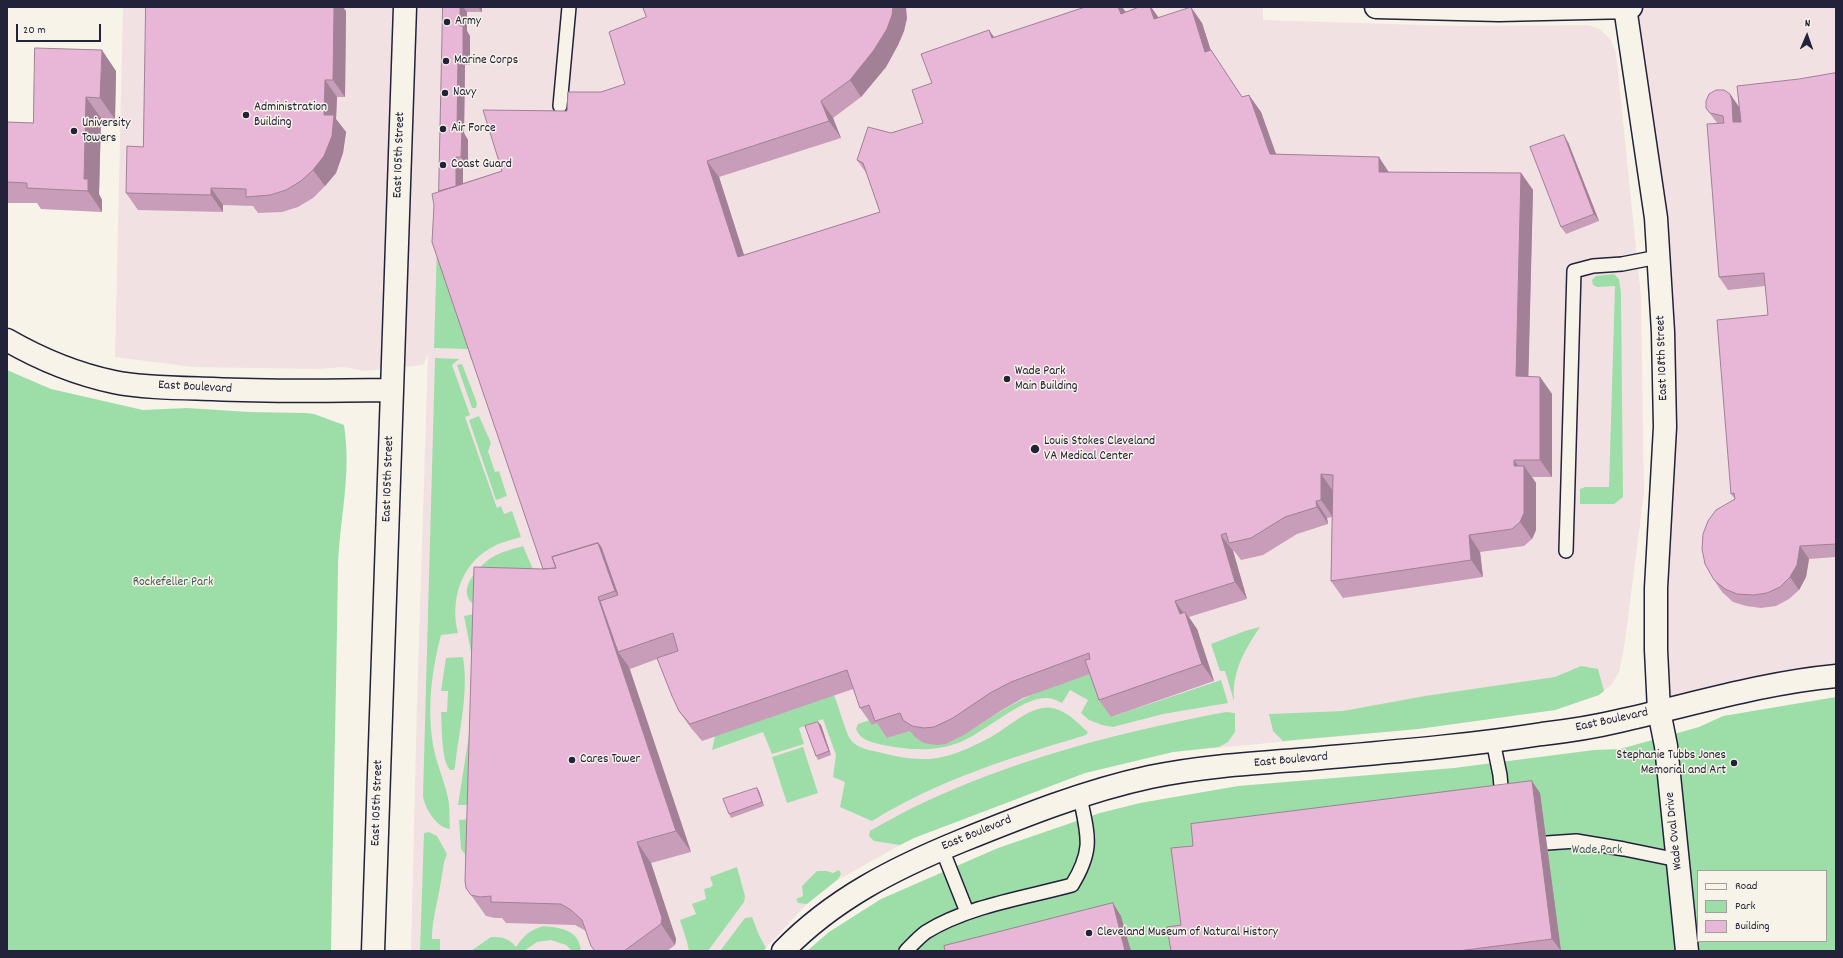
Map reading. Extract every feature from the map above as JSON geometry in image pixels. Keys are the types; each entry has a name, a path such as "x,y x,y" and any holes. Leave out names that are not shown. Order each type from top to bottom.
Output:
{"street":[{"name":"East 105th Street","path":"372,951 405,7"},
{"path":"1376,7 1499,10 1631,7"},
{"name":"East 108th Street","path":"1625,7 1656,218 1663,332 1665,427 1656,588 1656,650 1659,711"},
{"name":"East Boulevard","path":"7,340 27,352 69,369 114,382 179,388 291,392 391,390"},
{"name":"East Boulevard","path":"784,951 816,920 845,899 882,876 1008,822 1080,797 1152,777 1213,768 1420,750 1588,727 1697,701 1769,686 1836,676"},
{"name":"Wade Oval Drive","path":"1659,711 1666,746 1687,951"}],"lane":[{"path":"560,106 569,7"},
{"path":"1566,551 1574,271 1593,266 1622,264 1658,257"},
{"path":"1493,741 1500,775 1502,798"},
{"path":"906,951 924,933 967,912 1072,885 1085,860 1089,838 1080,797"},
{"path":"1547,843 1576,841 1678,860"},
{"path":"942,849 967,912"}],"shaded area":[{"name":"Louis Stokes Cleveland VA Medical Center","path":"123,7 1263,7 1263,20 1455,26 1588,25 1600,29 1611,40 1616,53 1641,297 1644,493 1624,648 1619,672 1612,684 1599,695 1555,710 1418,729 1173,752 1085,773 914,838 900,845 838,880 807,904 763,951 411,951 428,354 423,365 364,371 344,367 318,369 193,367 115,357"},
{"path":"1631,7 1836,7 1836,676 1659,711 1665,427"}],"green space":[{"path":"444,7 450,7 446,210 479,358 471,360 468,349 434,348"},
{"path":"1614,274 1619,279 1621,293 1623,497 1614,504 1580,504 1580,489 1585,487 1609,487 1615,286 1597,287 1593,285 1592,280 1596,276"},
{"path":"435,358 459,359 452,365 470,415 465,417 497,508 501,506 504,514 512,511 521,537 493,547 479,556 471,565 464,575 457,597 455,609 458,633 441,635 432,679 430,709 432,739 435,754 448,798 450,829 445,828 436,822 426,806 423,796"},
{"path":"462,364 477,403 476,408 472,408 457,365"},
{"name":"Rockefeller Park","path":"7,370 51,389 143,410 187,408 249,412 306,413 314,414 344,425 347,462 338,570 331,951 7,951"},
{"path":"479,416 491,443 488,451 495,472 499,471 507,496 496,500 469,420"},
{"path":"523,546 542,590 478,604 472,603 468,597 468,585 480,567 495,556"},
{"path":"486,605 480,861 470,861 461,849 459,820 471,819 472,805 458,805 472,716 474,682 473,662 464,616 479,613"},
{"path":"1260,627 1240,662 1235,680 1234,701 1225,671 1220,671 1211,644"},
{"path":"463,657 465,685 463,712 455,767 454,770 450,770 443,751 441,712 447,712 448,691 441,691 446,658"},
{"path":"1581,666 1598,669 1604,691 1599,695 1555,710 1418,729 1283,741 1273,731 1269,714 1343,711 1425,696 1555,677"},
{"path":"1100,670 1111,717 1221,680 1228,703 1163,714 1113,727 1089,720 1081,713 1088,700 1070,690 1062,703 1049,698 1037,699 1015,709 979,732 958,743 930,749 902,748 875,743 864,739 856,729 858,724 870,720 881,721 887,738 912,730 946,744 1023,699"},
{"path":"834,695 849,737 854,743 860,747 906,758 931,759 957,753 989,738 1028,713 1049,707 1067,714 1088,732 1086,735 1004,761 949,782 897,806 872,821 840,807 845,782 833,777 836,755 823,719 799,728 804,744 772,754 763,732 712,750 715,736"},
{"name":"Wade Park","path":"1836,697 1836,951 807,951 829,932 881,899 998,848 1100,813 1140,803 1238,786 1454,768 1594,750 1620,749 1699,727 1723,716"},
{"path":"1226,712 1235,713 1235,732 1228,742 1219,747 1173,752 1085,773 914,838 900,845 874,841 869,836 870,831 912,808 950,791 1027,762 1106,739"},
{"path":"803,747 818,793 787,803 772,757"},
{"path":"429,832 437,836 447,854 443,867 432,932 432,939 440,939 440,951 420,951 424,833"},
{"path":"737,867 745,896 744,902 708,951 689,951 680,920 696,914 692,904 706,899 704,889 713,885 710,877"},
{"path":"839,870 841,874 838,879 807,904 798,903 796,899 803,896 802,886 817,871 827,871 833,873"},
{"path":"752,917 766,948 763,951 720,951 745,918"},
{"path":"544,926 563,929 573,934 580,944 581,951 572,951 566,945 551,940 537,942 524,951 471,951 491,937 505,939 516,947 528,934 535,929"}],"building":[{"name":"Administration Building","path":"146,7 334,7 333,80 325,80 324,115 334,115 332,136 324,156 313,170 301,181 286,190 270,195 246,197 246,189 211,188 211,195 126,193 127,146 143,147"},
{"path":"443,7 460,7 460,26 463,26 463,55 458,55 457,130 462,130 461,157 456,157 456,186 439,191"},
{"name":"Wade Park Main Building","path":"643,7 893,7 887,29 874,50 850,80 821,101 829,121 707,161 738,257 880,212 863,163 857,160 868,127 891,133 923,123 912,90 932,83 921,54 989,30 992,38 1085,7 1118,7 1121,14 1139,7 1150,7 1154,19 1191,7 1205,52 1211,50 1242,97 1249,95 1270,154 1379,157 1379,172 1521,173 1516,376 1540,377 1540,460 1514,460 1514,466 1524,466 1524,513 1520,522 1512,529 1469,535 1471,560 1331,581 1333,475 1321,474 1321,500 1316,501 1317,507 1285,517 1251,538 1229,543 1226,533 1221,535 1235,582 1175,601 1180,614 1185,612 1202,664 1099,700 1085,660 1090,659 1089,653 1011,682 990,693 953,718 934,727 924,728 912,726 903,720 900,713 875,721 869,705 860,708 847,670 690,724 679,711 657,658 678,651 673,633 618,652 600,601 618,595 601,547 598,543 552,557 556,568 543,569 432,242 434,205 432,194 502,171 483,110 567,111 568,92 601,92 625,84 609,32 646,17"},
{"name":"University Towers","path":"35,48 102,50 100,98 86,97 84,179 88,179 88,191 27,188 27,183 7,182 7,122 33,123"},
{"path":"1836,73 1836,544 1800,546 1797,565 1790,577 1780,587 1767,593 1753,595 1737,594 1725,589 1714,580 1705,564 1702,549 1703,534 1708,521 1716,510 1735,499 1734,493 1731,494 1717,320 1768,315 1764,273 1719,277 1707,124 1724,123 1723,116 1710,113 1706,108 1706,101 1709,94 1716,90 1724,90 1730,94 1732,101 1733,122 1741,122 1737,86"},
{"path":"1564,135 1594,214 1561,227 1530,147"},
{"name":"Cares Tower","path":"598,543 615,591 598,597 676,831 637,842 662,918 661,924 624,951 595,951 591,946 582,920 571,910 561,904 491,902 491,896 480,897 471,895 466,888 465,881 474,567 556,568 552,557"},
{"path":"818,722 829,751 816,756 805,726"},
{"path":"1532,781 1552,939 1458,951 1171,951 1167,927 1181,925 1171,848 1193,846 1191,824"},
{"path":"757,788 762,802 729,814 723,799"},
{"path":"1113,903 1125,951 945,951 944,946"}],"place":[{"name":"Army","path":"447,22"},
{"name":"Marine Corps","path":"446,61"},
{"name":"Navy","path":"445,93"},
{"name":"Administration Building","path":"246,115"},
{"name":"Air Force","path":"443,129"},
{"name":"University Towers","path":"74,131"},
{"name":"Coast Guard","path":"443,165"},
{"name":"Wade Park Main Building","path":"1007,379"},
{"name":"Louis Stokes Cleveland VA Medical Center","path":"1035,449"},
{"name":"Cares Tower","path":"572,760"},
{"name":"Stephanie Tubbs Jones Memorial and Art","path":"1734,763"},
{"name":"Cleveland Museum of Natural History","path":"1089,933"}]}
